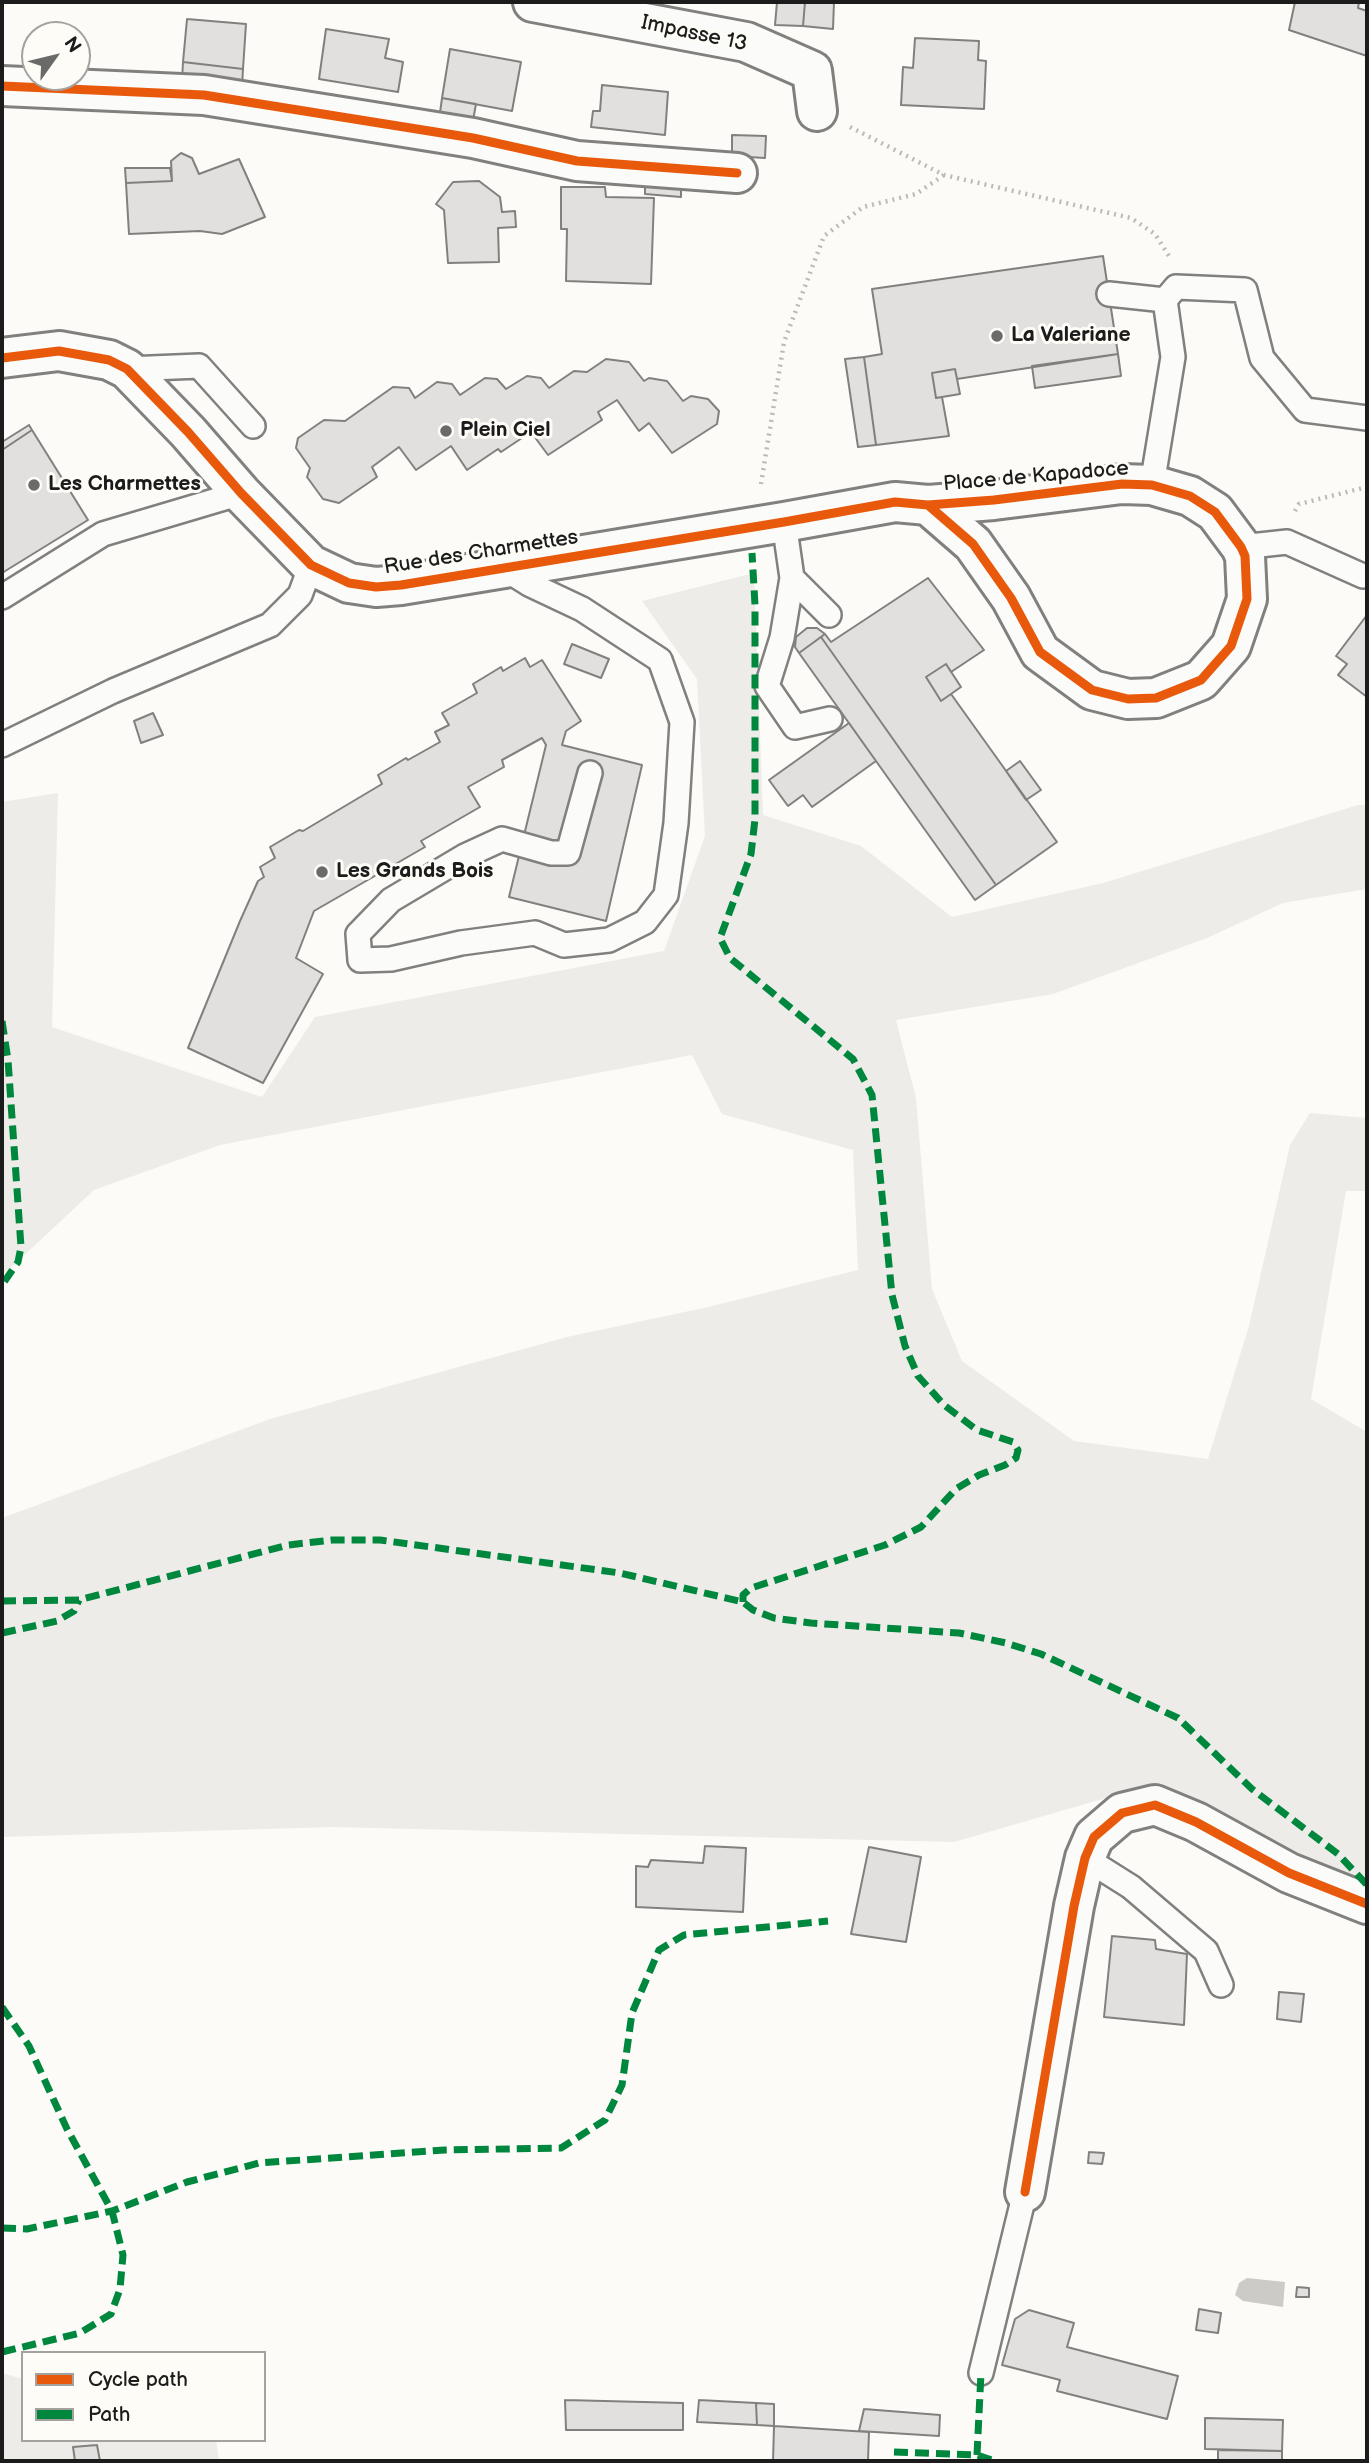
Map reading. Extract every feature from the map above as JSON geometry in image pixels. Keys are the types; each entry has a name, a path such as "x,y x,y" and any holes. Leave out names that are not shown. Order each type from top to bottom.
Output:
{"street":[{"name":"Impasse 13","path":"533,2 746,42 812,71 817,111"},
{"path":"2,86 204,95 472,138 577,161 737,173"},
{"name":"Rue des Charmettes","path":"2,358 59,351 109,360 127,369 311,565 349,583 376,587 401,585 895,502 928,505"},
{"name":"Place de Kapadoce","path":"1122,484 1152,485 1190,496 1215,512 1245,556 1248,599 1231,646 1201,680 1156,698 1128,699 1092,690 1040,652 1011,598 973,544 928,505 994,500 1122,484"},
{"path":"1026,2192 1073,1906 1085,1858 1094,1837 1122,1813 1155,1805 1196,1822 1289,1873 1367,1904"}],"lane":[{"path":"1109,294 1245,290 1262,358 1305,410 1367,418"},
{"path":"1152,485 1173,357 1170,293"},
{"name":"Rue des Charmettes","path":"127,369 199,366 253,426"},
{"path":"2,597 103,534 241,493"},
{"path":"784,522 792,578 782,638 767,686 795,727 830,719"},
{"path":"1241,547 1287,542 1363,576"},
{"path":"2,745 113,691 270,625 300,595 311,565"},
{"path":"502,567 529,584 582,609 660,660 682,722 676,822 666,895 645,922 609,940 564,945 536,933 461,943 391,959 360,960 358,934 391,900 465,856 502,839 551,853 568,853 590,773"},
{"path":"792,578 829,615"},
{"path":"1085,1858 1131,1887 1206,1951 1221,1984"},
{"path":"981,2373 1026,2192"}],"path":[{"path":"817,111 944,175 1131,218 1155,234 1171,259 1170,293"},
{"path":"760,494 784,342 824,236 863,207 916,194 944,175"},
{"path":"1287,542 1289,522 1299,505 1367,487"}],"shaded area":[{"path":"754,573 763,815 861,846 952,917 1103,883 1358,805 1367,805 1367,889 1283,903 1207,938 1053,994 896,1020 916,1098 932,1289 962,1361 1074,1441 1208,1459 1249,1326 1290,1145 1310,1113 1367,1118 1367,1191 1346,1191 1311,1399 1367,1432 1367,1892 1144,1787 954,1842 332,1827 2,1837 2,1518 270,1419 567,1337 708,1307 858,1270 853,1150 722,1114 692,1055 220,1145 94,1190 2,1276 2,802 58,793 52,1027 262,1097 315,1017 664,951 705,836 697,679 642,601"},
{"path":"1247,2278 1285,2282 1283,2307 1243,2301 1235,2295 1239,2283"},
{"path":"2,2373 21,2378 21,2442 216,2442 219,2461 2,2461"}],"building":[{"path":"777,2 805,2 803,26 775,25"},
{"path":"805,2 834,2 833,29 803,26"},
{"path":"1295,2 1359,2 1358,8 1367,11 1367,56 1289,30"},
{"path":"187,19 246,24 243,69 183,62"},
{"path":"326,29 389,39 385,58 403,62 398,92 319,79"},
{"path":"915,38 979,41 978,60 986,61 984,109 901,105 903,67 913,68"},
{"path":"450,49 521,62 512,111 442,98"},
{"path":"183,62 243,69 242,87 182,81"},
{"path":"602,85 668,92 665,135 591,127 593,111 600,111"},
{"path":"442,98 476,104 472,126 439,120"},
{"path":"732,135 766,136 765,158 732,156"},
{"path":"181,153 192,158 199,174 239,159 265,217 222,234 200,231 129,234 126,183 172,181 171,161"},
{"path":"125,168 170,168 172,181 126,183"},
{"path":"645,175 681,177 681,197 645,194"},
{"path":"479,181 500,197 502,212 515,211 516,227 498,228 499,262 448,263 444,210 436,204 453,182"},
{"path":"561,187 605,187 606,197 654,198 651,284 566,281 567,229 561,229"},
{"name":"La Valeriane","path":"1103,256 1118,354 957,379 955,369 932,373 936,398 942,397 949,436 876,445 864,357 882,354 872,289"},
{"path":"1118,354 1121,376 1035,388 1032,366"},
{"path":"864,357 876,445 858,447 845,359"},
{"name":"Plein Ciel","path":"606,359 629,362 644,381 649,378 667,381 683,401 691,396 708,399 719,411 717,424 672,453 649,423 639,431 617,400 598,412 602,420 548,455 531,432 501,452 498,449 467,470 451,446 416,470 399,447 372,467 377,477 339,503 323,499 307,477 310,468 296,448 298,438 324,420 345,421 393,387 409,388 415,398 437,382 452,384 460,395 485,378 497,379 506,389 527,376 541,378 549,388 574,371 587,372"},
{"path":"955,369 960,394 936,398 932,373"},
{"path":"29,425 32,430 2,450 2,442"},
{"name":"Les Charmettes","path":"32,430 88,520 2,573 2,450"},
{"path":"928,578 984,650 951,672 946,664 926,677 941,701 951,694 1057,842 996,885 821,637 825,634 831,642"},
{"path":"1367,615 1367,697 1338,675 1347,664 1336,656"},
{"path":"807,628 817,628 825,634 799,653 795,647 796,637"},
{"path":"821,637 996,885 975,900 799,653"},
{"path":"572,644 609,659 601,678 564,664"},
{"name":"Les Grands Bois","path":"525,658 530,667 542,660 581,721 566,731 562,745 642,765 606,921 509,897 546,745 542,738 502,760 504,767 468,787 480,807 421,841 425,847 314,911 296,958 323,974 263,1083 188,1048 240,921 258,881 264,877 260,867 275,858 270,847 299,830 303,831 382,784 378,775 440,742 435,732 449,725 442,713 477,693 473,684 501,667 503,671"},
{"path":"946,664 961,687 941,701 926,677"},
{"path":"153,713 163,735 141,743 134,721"},
{"path":"849,723 876,761 812,807 803,795 788,806 769,780"},
{"path":"1020,761 1041,790 1026,800 1006,771"},
{"path":"705,1846 746,1848 743,1912 636,1907 636,1866 648,1867 651,1860 703,1863"},
{"path":"869,1847 921,1857 906,1942 851,1934"},
{"path":"1112,1936 1155,1940 1156,1949 1187,1954 1184,2025 1104,2017"},
{"path":"1279,1992 1304,1994 1301,2022 1277,2019"},
{"path":"1089,2152 1104,2153 1102,2164 1088,2163"},
{"path":"1297,2287 1309,2288 1309,2297 1296,2297"},
{"path":"1199,2309 1221,2313 1218,2333 1196,2330"},
{"path":"1029,2310 1074,2323 1067,2347 1178,2376 1167,2419 1057,2391 1060,2380 1002,2365 1015,2319"},
{"path":"565,2400 683,2403 683,2430 566,2430"},
{"path":"699,2400 756,2403 757,2425 697,2422"},
{"path":"756,2403 774,2404 774,2426 757,2425"},
{"path":"864,2409 940,2415 939,2436 859,2431"},
{"path":"1205,2418 1283,2420 1282,2451 1205,2449"},
{"path":"774,2426 869,2432 868,2461 773,2461"},
{"path":"97,2445 100,2461 75,2461 73,2447"},
{"path":"1218,2450 1282,2451 1282,2461 1218,2461"}],"marked path":[{"path":"743,1602 743,1595 751,1588 885,1545 921,1527 956,1489 979,1475 1005,1465 1016,1458 1018,1450 1013,1442 977,1430 944,1405 918,1376 905,1346 892,1295 872,1095 853,1059 730,958 720,938 751,854 755,819 755,605 752,553"},
{"path":"2,1021 8,1060 21,1247 18,1262 2,1285"},
{"path":"2,1601 79,1600 288,1545 332,1540 380,1540 620,1573 743,1602 753,1610 774,1618 959,1633 1041,1654 1178,1718 1252,1789 1338,1854 1367,1885"},
{"path":"2,1633 57,1621 74,1611 79,1600"},
{"path":"2,2228 27,2229 112,2211 187,2182 259,2163 445,2150 561,2148 605,2120 622,2085 632,2013 659,1950 684,1935 828,1921"},
{"path":"2,2007 29,2046 67,2129 112,2211 123,2255 120,2289 111,2314 80,2333 2,2352"},
{"path":"977,2455 981,2373"},
{"path":"894,2452 977,2455 995,2461"}],"cycle path":[{"path":"2,86 204,95 473,138 577,161 737,173"},
{"path":"2,358 59,351 109,360 127,369 311,565 349,583 376,587 401,585 895,502 928,505 994,500 1122,484 1152,485 1190,496 1215,512 1241,547 1245,556 1247,599 1231,646 1201,680 1156,698 1128,699 1092,690 1040,652 1011,598 973,544 928,505"},
{"path":"1025,2192 1074,1906 1085,1858 1094,1837 1122,1813 1155,1805 1196,1822 1289,1873 1367,1904"}],"place":[{"name":"La Valeriane","path":"997,336"},
{"name":"Plein Ciel","path":"446,431"},
{"name":"Les Charmettes","path":"34,485"},
{"name":"Les Grands Bois","path":"322,872"}]}
